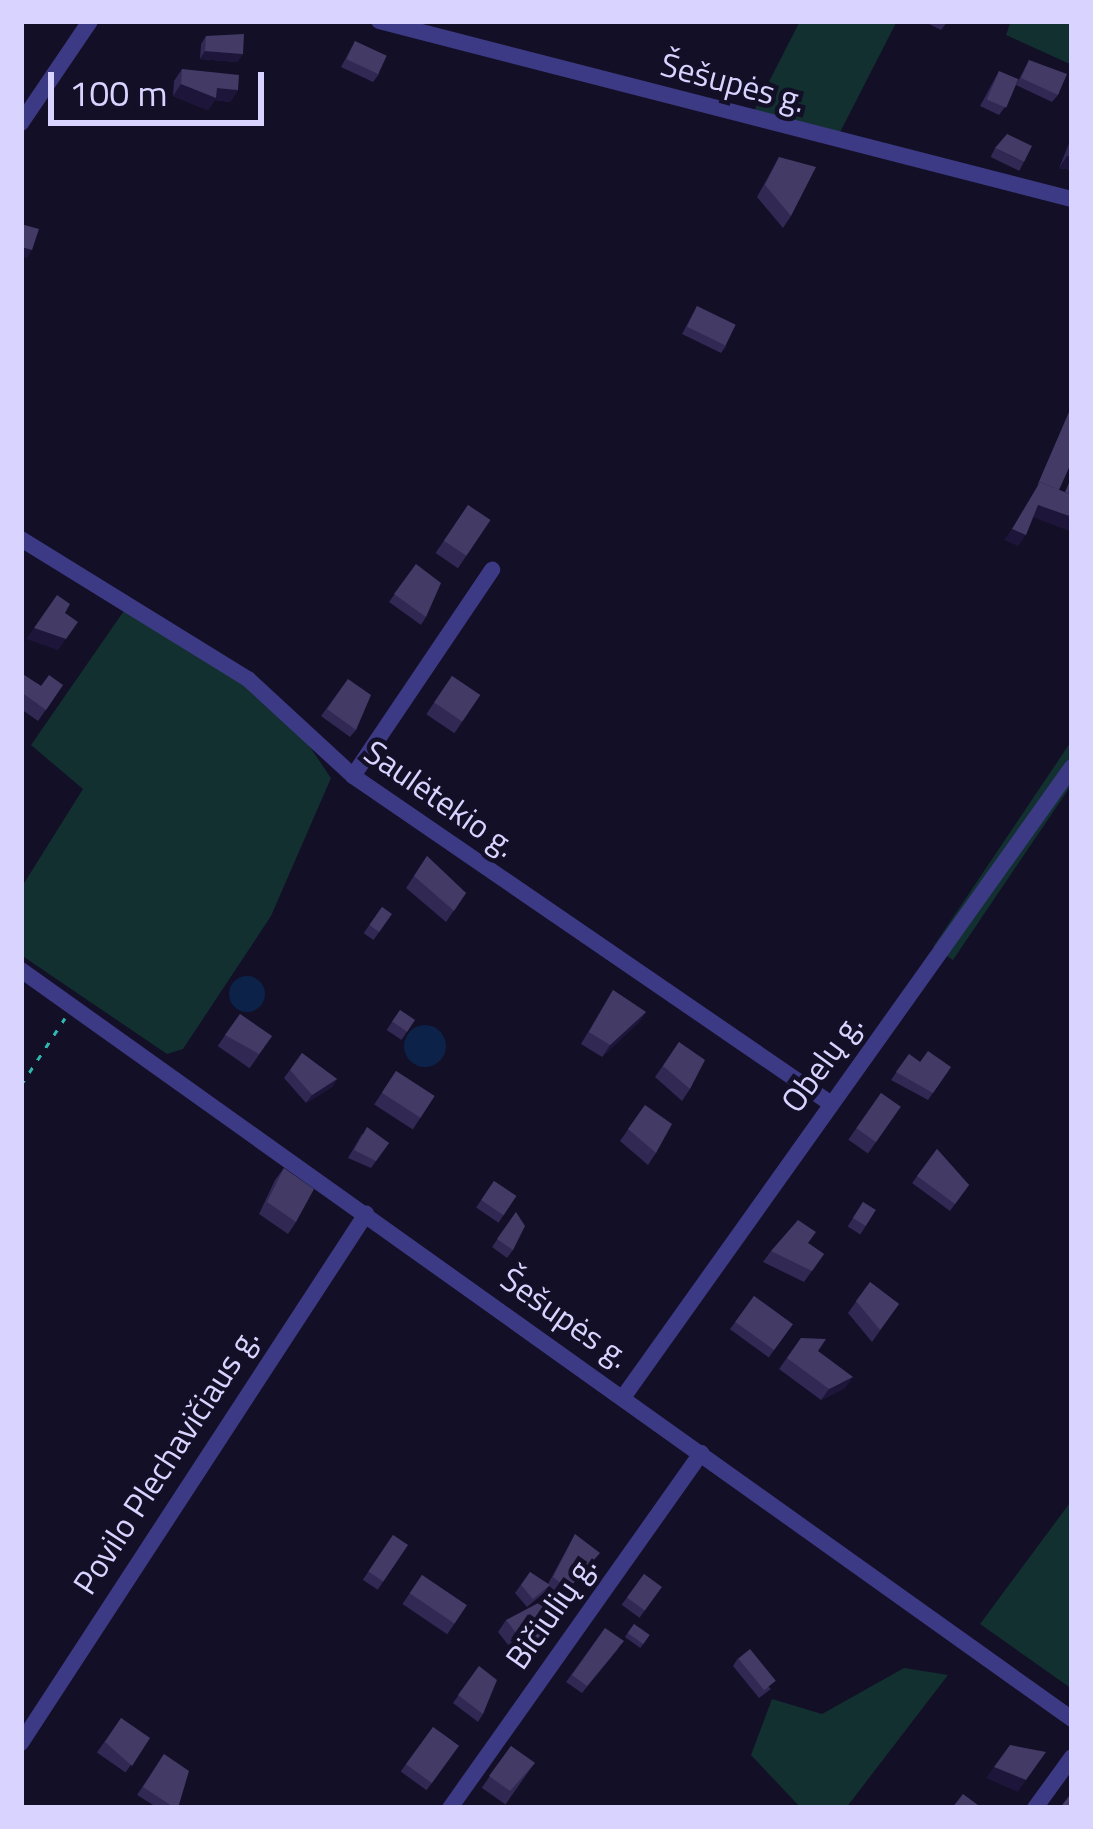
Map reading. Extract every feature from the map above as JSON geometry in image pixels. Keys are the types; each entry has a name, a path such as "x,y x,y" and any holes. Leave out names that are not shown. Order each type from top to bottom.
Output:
{"street":[{"path":"21,123 90,21"},
{"name":"Šešupės g.","path":"380,21 1072,199"},
{"name":"Saulėtekio g.","path":"21,538 248,679 353,776 830,1103"},
{"path":"353,776 492,570"},
{"name":"Obelų g.","path":"624,1396 1072,767"},
{"name":"Šešupės g.","path":"21,970 1072,1718"},
{"name":"Povilo Plechavičiaus g.","path":"21,1743 366,1214"},
{"name":"Bičiulių g.","path":"450,1808 701,1453"},
{"path":"1035,1808 1072,1757"}],"path":[{"path":"21,1085 73,1006"}],"green space":[{"path":"800,21 897,21 835,142 750,119"},
{"path":"1011,21 1072,21 1072,65 1006,35"},
{"path":"128,605 274,694 331,778 271,916 183,1049 167,1054 21,955 21,888 83,789 31,745"},
{"path":"1072,740 1072,784 953,960 933,947"},
{"path":"1072,1500 1072,1689 980,1624"},
{"path":"904,1668 948,1675 846,1808 801,1808 751,1755 772,1699 822,1714"}],"water":[{"path":"247,976 260,981 265,994 260,1007 247,1012 234,1007 229,994 234,981"},
{"path":"425,1025 440,1031 446,1046 440,1061 425,1067 410,1061 404,1046 410,1031"}],"building":[{"path":"244,34 243,54 205,51 206,36"},
{"path":"355,41 387,56 378,74 347,59"},
{"path":"1029,60 1067,74 1058,95 1021,78"},
{"path":"182,69 239,75 238,90 217,88 216,98 181,84"},
{"path":"999,71 1018,79 1006,108 987,100"},
{"path":"1007,134 1032,146 1024,162 995,148"},
{"path":"779,157 816,167 791,216 765,185"},
{"path":"21,224 39,229 32,250 21,247"},
{"path":"697,306 736,325 726,346 687,327"},
{"path":"1072,405 1072,461 1059,490 1040,482 1037,486"},
{"path":"1040,482 1072,495 1072,517 1038,505 1026,535 1012,529"},
{"path":"468,505 490,520 466,556 444,541"},
{"path":"416,564 441,583 426,617 394,594"},
{"path":"57,595 70,604 65,613 78,622 66,639 34,628"},
{"path":"21,673 41,686 49,675 63,685 46,710 21,692"},
{"path":"452,676 480,695 462,722 434,703"},
{"path":"348,679 371,695 356,730 327,709"},
{"path":"427,856 466,893 454,911 414,876"},
{"path":"382,907 392,914 379,932 369,925"},
{"path":"613,990 646,1012 610,1045 589,1032"},
{"path":"400,1010 415,1020 407,1032 392,1022"},
{"path":"240,1014 272,1036 259,1054 225,1035"},
{"path":"679,1042 705,1060 690,1089 663,1066"},
{"path":"928,1051 951,1067 933,1093 896,1072 909,1054 920,1062"},
{"path":"302,1053 337,1079 312,1095 290,1070"},
{"path":"396,1071 435,1096 420,1118 382,1093"},
{"path":"881,1093 901,1107 876,1142 856,1128"},
{"path":"645,1105 672,1124 656,1153 628,1129"},
{"path":"367,1127 389,1143 376,1161 354,1150"},
{"path":"937,1149 969,1185 955,1204 917,1176"},
{"path":"284,1168 314,1189 296,1222 267,1202"},
{"path":"494,1181 516,1196 504,1215 481,1200"},
{"path":"863,1202 876,1210 866,1226 853,1218"},
{"path":"516,1212 525,1226 513,1250 497,1239"},
{"path":"798,1220 816,1232 808,1243 824,1254 812,1271 771,1251"},
{"path":"870,1282 899,1304 880,1330 856,1301"},
{"path":"754,1296 793,1324 774,1350 735,1322"},
{"path":"801,1338 826,1339 818,1351 853,1377 829,1389 787,1358"},
{"path":"575,1534 600,1553 568,1589 553,1577"},
{"path":"393,1535 408,1545 383,1582 368,1571"},
{"path":"530,1572 550,1585 533,1599 521,1585"},
{"path":"644,1574 662,1587 645,1610 627,1597"},
{"path":"422,1575 467,1605 454,1623 410,1593"},
{"path":"542,1601 559,1613 529,1650 506,1620"},
{"path":"634,1624 650,1635 643,1644 628,1633"},
{"path":"605,1628 624,1641 587,1686 572,1675"},
{"path":"750,1649 776,1681 764,1690 738,1658"},
{"path":"479,1666 497,1680 483,1714 458,1695"},
{"path":"121,1718 150,1738 132,1766 105,1742"},
{"path":"433,1727 459,1746 432,1783 406,1764"},
{"path":"1010,1745 1046,1752 1026,1780 994,1767"},
{"path":"511,1746 535,1763 510,1791 489,1776"},
{"path":"164,1754 189,1771 178,1808 143,1787"},
{"path":"1072,1792 1072,1808 1060,1808"},
{"path":"963,1794 982,1808 952,1808"}]}
